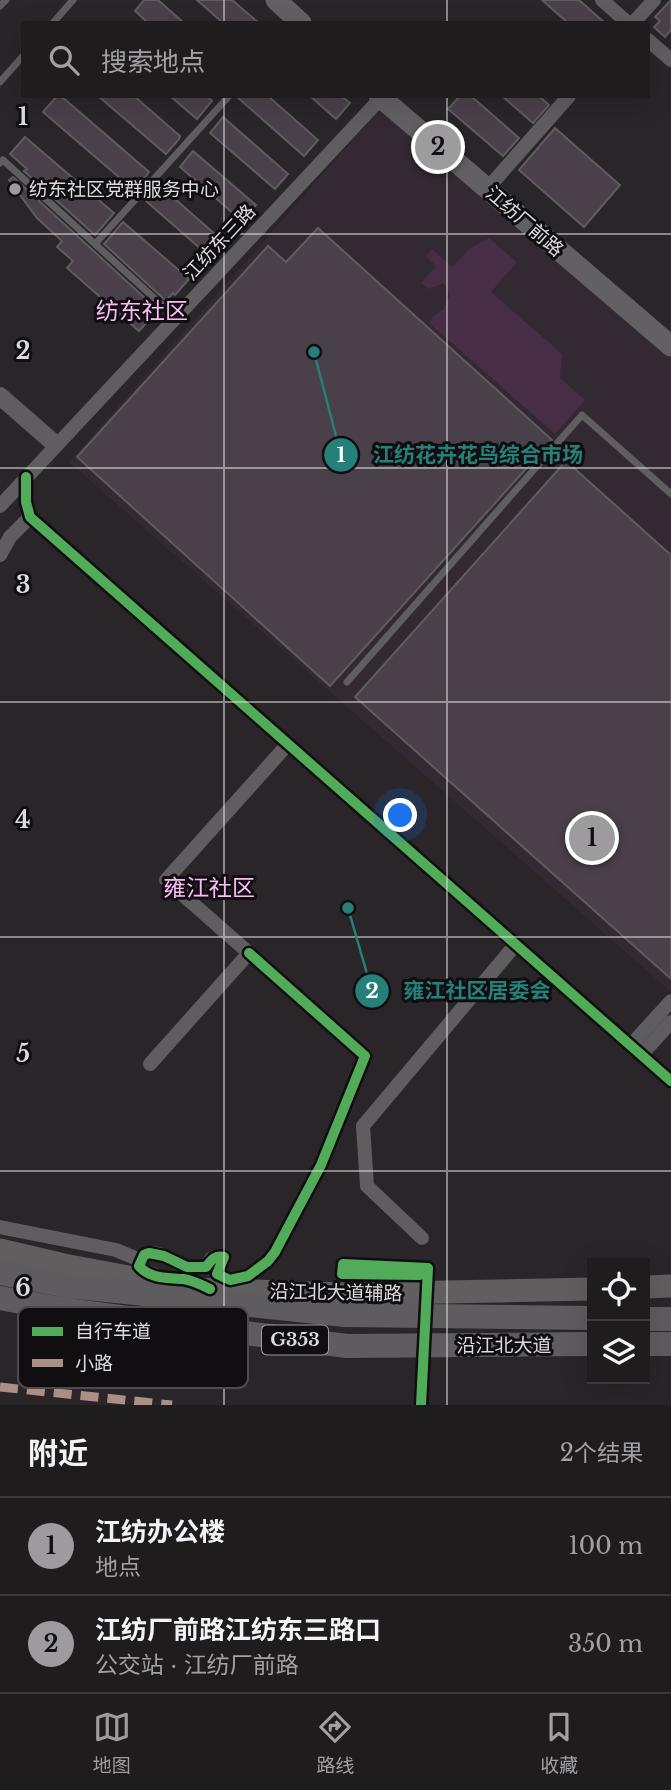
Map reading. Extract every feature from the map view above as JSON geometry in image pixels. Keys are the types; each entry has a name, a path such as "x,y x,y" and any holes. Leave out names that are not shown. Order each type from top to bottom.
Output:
{"highway":[{"name":"沿江北大道","path":"0,1273 68,1286 345,1315 587,1318"},
{"name":"沿江北大道","path":"0,1298 50,1307"},
{"path":"650,1319 671,1319"},
{"name":"沿江北大道","path":"248,1333 347,1346 587,1344"},
{"path":"650,1344 671,1344"}],"main road":[{"path":"276,0 297,21"},
{"name":"江纺厂前路","path":"381,98 671,346"},
{"name":"沿江北大道辅路","path":"0,1250 64,1265 138,1268 191,1289 211,1277 341,1294 587,1289"},
{"path":"650,1287 671,1286"},
{"name":"G353","path":"0,1304 33,1307"}],"street":[{"path":"602,0 626,21"},
{"path":"636,21 654,0"},
{"path":"650,42 671,60"},
{"name":"江纺东三路","path":"0,506 379,98"},
{"path":"487,188 567,98"},
{"path":"0,396 52,448"},
{"path":"0,407 52,448"},
{"path":"26,477 26,502 30,517 671,1080"},
{"path":"0,555 10,537 30,517"},
{"path":"211,1277 230,1280 248,1276 275,1252 321,1165 365,1056 166,880 288,744"},
{"path":"422,1238 367,1186 363,1126 516,944"},
{"path":"150,1064 249,953"},
{"path":"637,1049 671,1001"},
{"path":"637,1049 671,1022"},
{"path":"0,1227 116,1250 138,1268"}],"lane":[{"path":"0,6 6,0"},
{"path":"55,21 73,0"},
{"path":"0,82 21,58"},
{"path":"95,244 227,98"},
{"path":"0,163 3,160 175,317"},
{"path":"347,682 582,415 671,494"}],"shaded area":[{"path":"380,109 671,357 671,992 69,462"},
{"path":"489,238 517,262 491,292 562,354 560,378 585,400 555,434 429,323 433,316 443,310 450,295 444,283 429,289 421,283 436,266 426,256 432,249 452,267 469,249"}],"building":[{"path":"144,0 158,0 182,21 146,21 135,11"},
{"path":"197,0 232,0 257,21 221,21"},
{"path":"542,0 579,0 603,21 566,21"},
{"path":"671,0 671,30 665,37 654,27 660,21 655,17"},
{"path":"55,98 63,98 149,172 135,191 43,112"},
{"path":"100,98 136,98 180,136 166,154"},
{"path":"172,98 208,98 212,101 197,119"},
{"path":"238,98 270,98 318,140 304,156"},
{"path":"312,98 344,98 350,103 336,119"},
{"path":"458,98 473,98 519,138 503,156 448,109"},
{"path":"504,98 541,98 549,105 533,123"},
{"path":"223,117 288,174 275,189 210,133"},
{"path":"555,128 620,185 584,227 519,170"},
{"path":"25,137 114,213 95,235 24,171 27,169 10,154"},
{"path":"193,151 256,205 242,221 180,167"},
{"path":"13,177 158,310 139,331 67,268 73,261 57,247 62,241 37,218 9,180"},
{"path":"158,184 224,242 211,258 144,199"},
{"path":"123,222 189,279 166,301 104,244"},
{"path":"318,228 552,440 330,686 77,457 268,246 286,262"},
{"path":"566,461 671,555 671,979 355,697"}],"marked path":[{"path":"0,1387 172,1405"}],"cycle path":[{"path":"26,477 26,502 30,517 671,1081"},
{"path":"210,1289 186,1280 154,1276 139,1266 144,1255 149,1253 164,1256 187,1267 206,1267 215,1258 224,1257 217,1274 230,1280 248,1276 268,1261 321,1165 365,1056 249,953"},
{"path":"420,1275 342,1274 343,1264 428,1268 421,1405"}],"place":[{"name":"江纺厂前路江纺东三路口","path":"438,147"},
{"name":"纺东社区党群服务中心","path":"15,189"},
{"name":"江纺花卉花鸟综合市场","path":"314,352"},
{"name":"江纺办公楼","path":"592,838"},
{"name":"雍江社区居委会","path":"348,908"}],"district":[{"name":"纺东社区","path":"142,311"},
{"name":"雍江社区","path":"209,888"}]}
